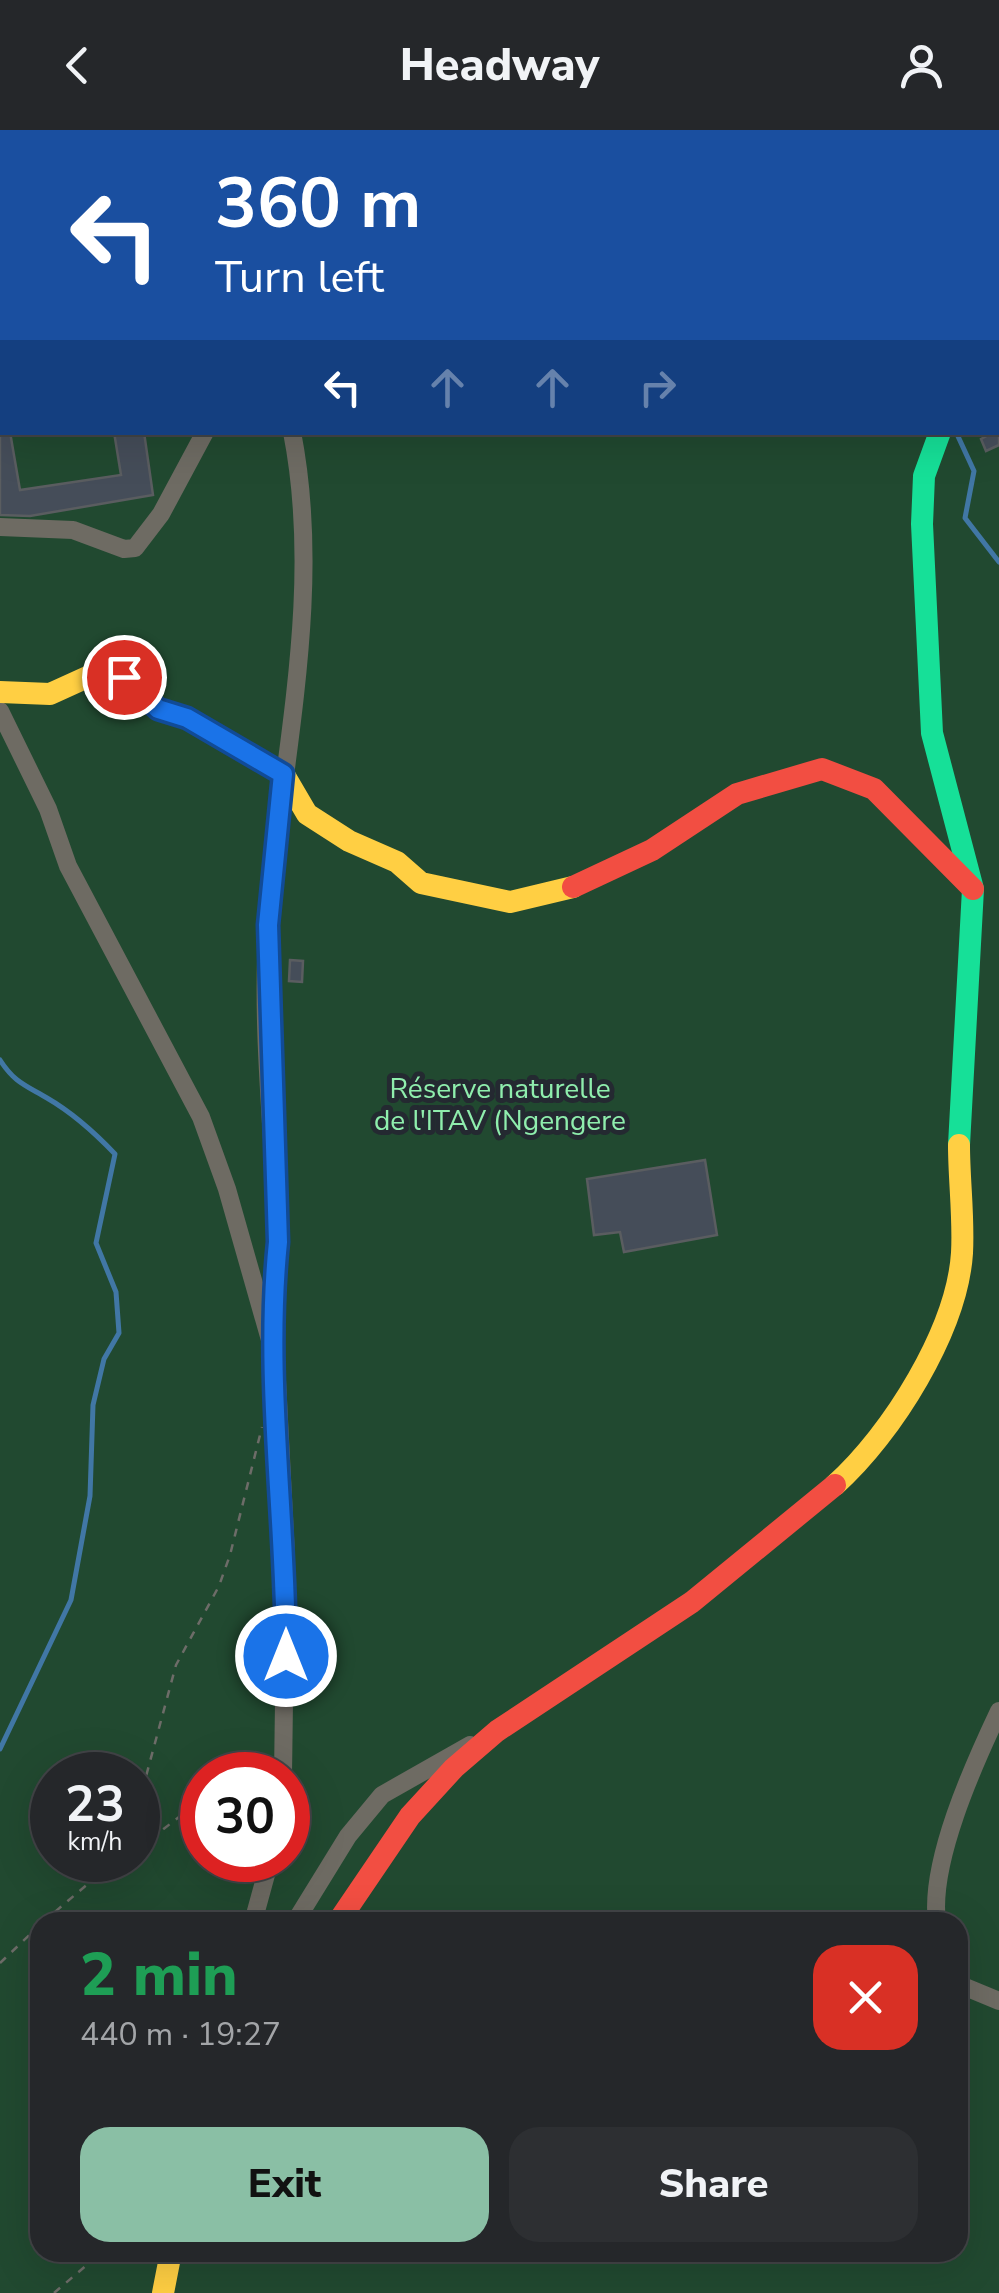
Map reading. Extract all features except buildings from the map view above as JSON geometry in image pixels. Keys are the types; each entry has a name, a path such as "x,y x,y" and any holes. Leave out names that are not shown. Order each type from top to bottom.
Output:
{"street":[{"path":"0,527 73,530 124,549 134,548 152,528 203,435"},
{"path":"282,435 299,469"},
{"path":"283,1752 286,1556 272,1290 278,1242 268,925 304,590 306,531 293,435"},
{"path":"300,1912 348,1836 382,1795 497,1731 692,1602 790,1526 844,1476 905,1407 944,1319 962,1256 959,1149 973,889 968,850 934,747 925,675 929,626 921,517 926,469 939,435"},
{"path":"0,692 50,694 94,674 124,677 158,709 187,718 283,774 307,814 349,842 397,862 421,883 510,902 561,892 600,876 652,850 737,794 822,770 874,789 973,889"},
{"path":"0,711 48,809 63,855 201,1117 227,1190 276,1361"},
{"path":"935,1912 932,1892 966,1781 999,1711"},
{"path":"345,1912 410,1816 497,1731"},
{"path":"256,1912 264,1882"},
{"path":"968,1988 999,2001"},
{"path":"163,2293 169,2262"}],"path":[{"path":"153,1752 176,1665 219,1586 230,1555 262,1425"},
{"path":"160,1833 180,1817"},
{"path":"56,1912 90,1882"},
{"path":"0,1963 30,1935"},
{"path":"54,2293 90,2262"}],"green space":[{"name":"Réserve naturelle de l'ITAV (Ngengere","path":"0,435 999,435 999,2293 0,2293"}],"waterway":[{"path":"957,435 974,471 965,518 999,562"},
{"path":"0,1060 15,1078 75,1117 115,1154 96,1243 116,1292 119,1333 104,1359 93,1405 90,1496 71,1600 0,1749"}],"traffic: fast":[{"path":"939,435 924,476 922,524 932,733 973,889 959,1145"}],"traffic: slow":[{"path":"0,692 50,694 94,674 124,677 158,709 187,718 283,773 307,814 349,841 397,862 421,883 510,902 573,887"},
{"path":"835,1485 857,1464 899,1409 935,1347 948,1315 962,1253 959,1145"},
{"path":"163,2293 169,2262"}],"traffic: jam":[{"path":"573,887 652,850 737,794 822,769 874,789 973,889"},
{"path":"345,1912 410,1816 454,1768 497,1731 692,1602 835,1485"}],"route":[{"path":"124,677 158,709 187,718 283,774 279,845 268,925 278,1242 272,1290 286,1556 286,1656"}]}
